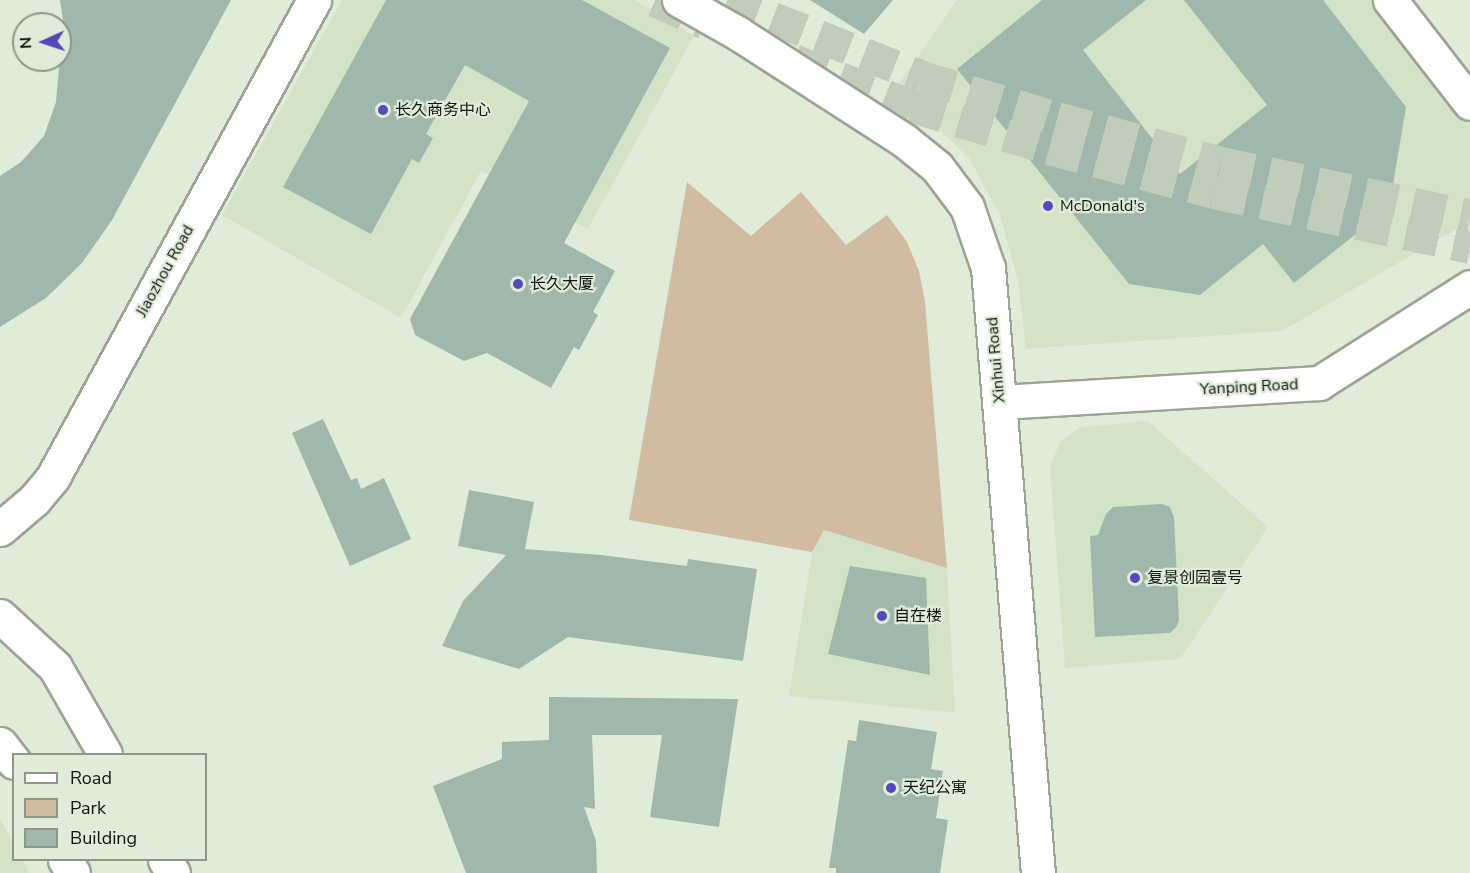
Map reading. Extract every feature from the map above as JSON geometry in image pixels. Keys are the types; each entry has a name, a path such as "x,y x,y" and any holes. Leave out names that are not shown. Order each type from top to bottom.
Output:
{"street":[{"name":"Jiaozhou Road","path":"0,529 34,500 53,477 314,0"},
{"name":"Xinhui Road","path":"679,0 739,34 904,141 937,167 967,207 988,267 1038,873"},
{"path":"1390,0 1470,103"},
{"name":"Yanping Road","path":"1000,402 1319,382 1470,287"},
{"path":"0,616 55,667 104,753"},
{"path":"0,744 12,759"}],"shaded area":[{"path":"342,0 635,0 694,36 588,229 481,171 401,318 222,215"},
{"path":"957,0 1370,0 1470,127 1470,221 1282,331 1026,349 1018,281 1000,215 969,158 896,88"},
{"path":"1148,421 1268,527 1180,659 1065,668 1050,467 1060,442 1080,427"},
{"path":"823,530 947,568 955,713 789,696 812,552"},
{"path":"0,818 12,841 12,861 23,861 29,873 0,873"}],"green space":[{"path":"687,182 751,236 801,192 846,245 887,215 907,242 919,271 925,302 947,568 824,530 812,552 629,520"}],"building":[{"path":"60,0 231,0 112,220 82,263 46,298 0,327 0,176 21,162 44,136 56,102 59,72 72,72 72,12 62,12"},
{"name":"长久商务中心","path":"386,0 582,0 670,48 564,243 615,271 593,312 598,315 579,350 574,347 551,388 487,353 464,361 415,335 410,319 529,101 465,65 426,134 433,138 419,163 412,159 371,234 283,187"},
{"path":"810,0 893,0 864,34"},
{"path":"1042,0 1146,0 1083,50 1180,174 1267,105 1184,0 1323,0 1406,107 1389,208 1294,283 1263,244 1200,295 1129,284 957,69"},
{"path":"323,419 351,480 357,478 361,489 384,478 411,539 350,566 292,433"},
{"path":"469,490 534,502 525,549 601,555 687,566 688,559 757,569 743,661 568,637 519,669 442,646 463,601 506,555 458,546"},
{"name":"复景创园壹号","path":"1162,504 1170,507 1174,517 1179,620 1177,626 1170,633 1095,637 1090,536 1098,535 1106,514 1113,507"},
{"name":"自在楼","path":"850,566 926,578 930,675 828,654"},
{"path":"549,697 738,699 719,827 650,817 662,735 592,735 595,809 584,807 596,841 597,873 466,873 433,786 502,759 502,742 549,740"},
{"name":"天纪公寓","path":"859,720 937,732 931,769 943,771 936,818 948,820 940,873 836,873 836,868 829,868 848,740 856,741"}],"tunnel":[{"path":"655,0 705,23"},
{"path":"727,0 922,77 1057,118 1221,163 1470,216"},
{"path":"794,60 912,106 1049,148 1214,192 1470,247"}],"place":[{"name":"长久商务中心","path":"383,110"},
{"name":"McDonald's","path":"1048,206"},
{"name":"长久大厦","path":"518,284"},
{"name":"复景创园壹号","path":"1135,578"},
{"name":"自在楼","path":"882,616"},
{"name":"天纪公寓","path":"891,788"}]}
